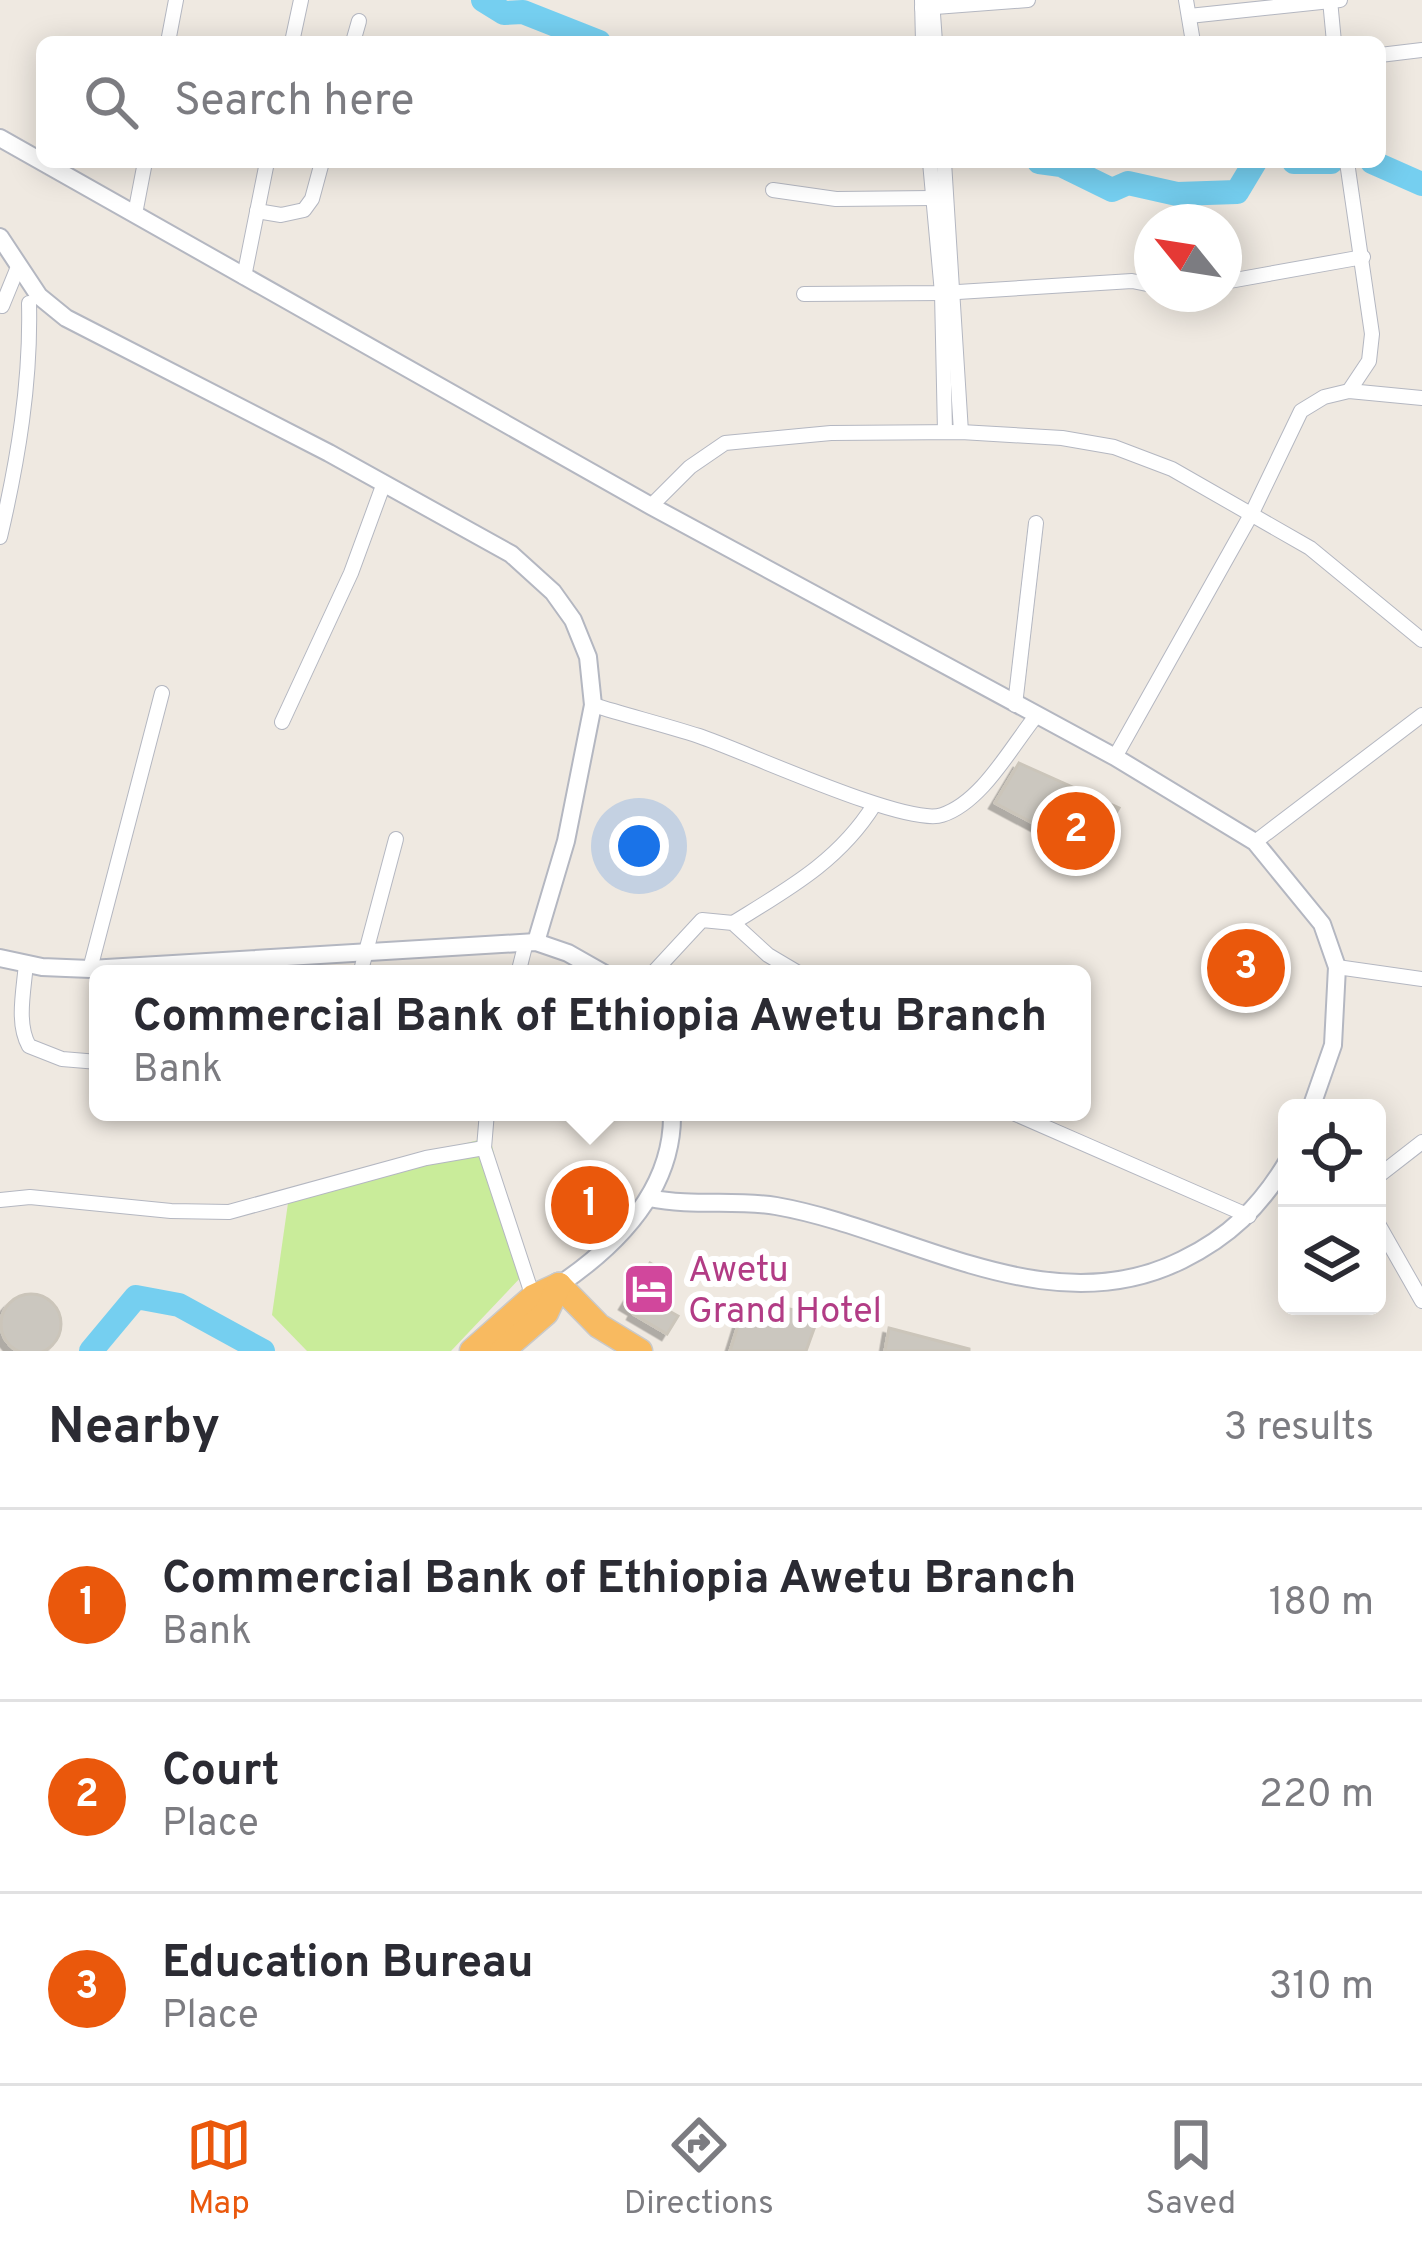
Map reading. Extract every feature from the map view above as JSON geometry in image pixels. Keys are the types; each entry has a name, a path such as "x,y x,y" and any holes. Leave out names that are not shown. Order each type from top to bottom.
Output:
{"highway":[{"path":"472,1351 533,1297 559,1285"},
{"path":"502,1351 546,1312 559,1285"},
{"path":"559,1285 599,1326 640,1351"}],"street":[{"path":"169,36 176,0"},
{"path":"293,36 301,0"},
{"path":"927,4 1028,0"},
{"path":"1187,8 1340,0"},
{"path":"1330,1 1333,36"},
{"path":"924,36 927,4"},
{"path":"927,4 934,36"},
{"path":"354,36 358,21"},
{"path":"1386,55 1422,50"},
{"path":"0,138 36,158"},
{"path":"53,168 651,506 1114,758 1255,842 1322,924 1337,968 1333,1045 1314,1099"},
{"path":"134,214 144,168"},
{"path":"244,277 266,168"},
{"path":"257,211 281,215 304,210 320,168"},
{"path":"930,168 948,292"},
{"path":"944,168 953,432"},
{"path":"1347,168 1363,257 1371,351 1349,391"},
{"path":"773,190 836,199 933,198"},
{"path":"0,237 34,299 19,448 0,537"},
{"path":"1242,279 1363,257"},
{"path":"1,306 18,267"},
{"path":"804,294 1134,281"},
{"path":"1,306 34,299 99,338 384,483 511,554 553,592 574,620 588,656 593,705 566,842 522,965"},
{"path":"1114,758 1252,513 1300,411 1324,397 1349,391 1422,398"},
{"path":"651,506 690,467 725,443 831,433 953,432 1062,438 1114,447 1172,469 1310,548 1422,640"},
{"path":"282,722 337,604 384,483"},
{"path":"1015,705 1036,523"},
{"path":"91,965 162,693"},
{"path":"593,705 699,736 874,805 919,815 947,814 974,794 1036,716"},
{"path":"1255,842 1422,716"},
{"path":"733,923 824,865 859,830 874,805"},
{"path":"363,965 396,839"},
{"path":"660,965 702,920 733,923 785,965"},
{"path":"149,965 531,942 589,965"},
{"path":"0,958 89,969"},
{"path":"26,964 22,1018 29,1046 62,1059 89,1061"},
{"path":"1337,968 1422,979"},
{"path":"486,1121 484,1148 533,1297"},
{"path":"559,1285 627,1231 649,1198 673,1140 673,1121"},
{"path":"1032,1121 1249,1216"},
{"path":"1386,1170 1422,1142"},
{"path":"0,1200 30,1197 229,1212 426,1158 484,1148"},
{"path":"649,1198 679,1204 774,1205 1029,1279 1088,1282 1157,1273 1213,1244 1249,1216 1278,1175"},
{"path":"1386,1238 1422,1301"}],"green space":[{"path":"490,1137 523,1275 451,1351 307,1351 272,1315 290,1189"}],"building":[{"path":"1019,763 1119,808 1091,854 995,803"},
{"path":"1255,935 1270,987 1236,1002 1222,948"},
{"name":"Awetu Grand Hotel","path":"650,1263 671,1275 655,1303 678,1316 667,1334 625,1304"},
{"path":"20,1296 42,1296 59,1313 59,1335 43,1351 19,1351 3,1335 3,1313"},
{"path":"746,1300 819,1315 806,1351 730,1351"},
{"path":"889,1328 969,1349 969,1351 885,1351"}],"waterway":[{"path":"483,0 504,13 523,12 584,36"},
{"path":"1067,168 1112,190 1128,183 1177,194 1237,192 1251,168"},
{"path":"1386,168 1422,184"},
{"path":"91,1351 136,1297 179,1305 263,1351"}],"place":[{"name":"Court","path":"1076,831"},
{"name":"Education Bureau","path":"1246,968"},
{"name":"Commercial Bank of Ethiopia Awetu Branch","path":"590,1205"},
{"name":"Awetu Grand Hotel","path":"649,1289"}]}
